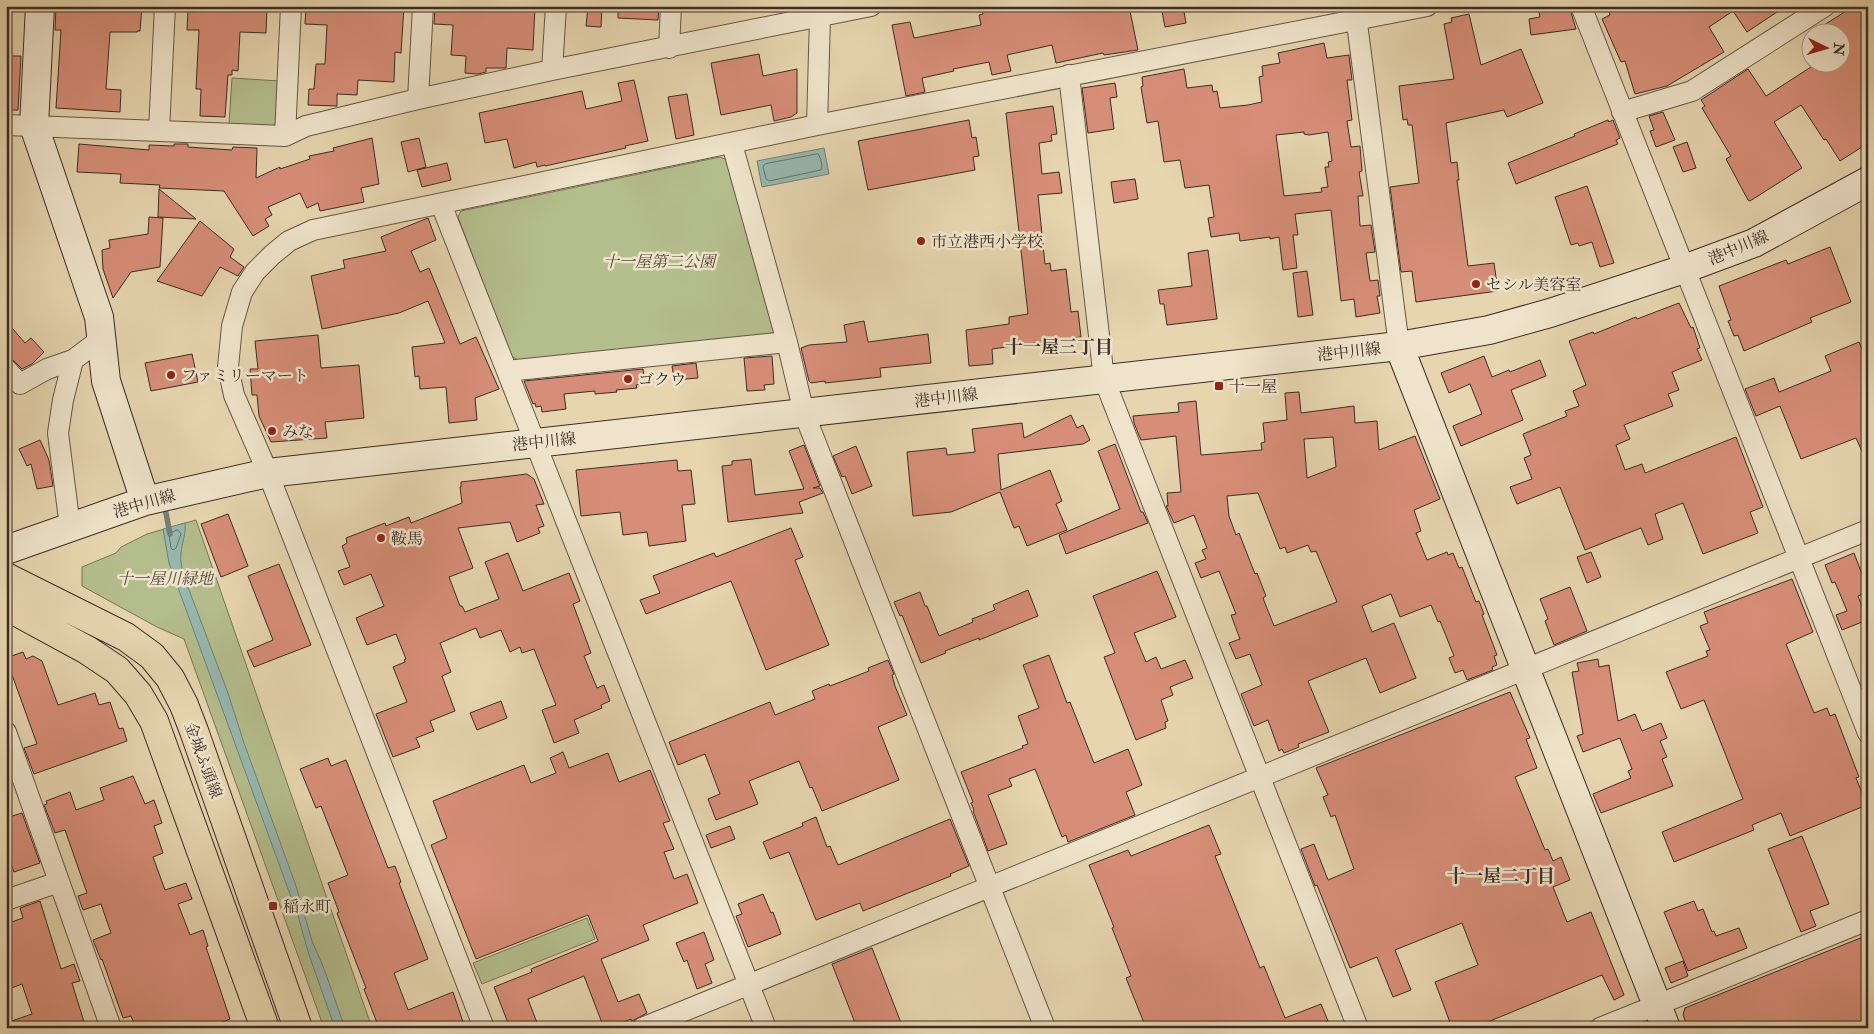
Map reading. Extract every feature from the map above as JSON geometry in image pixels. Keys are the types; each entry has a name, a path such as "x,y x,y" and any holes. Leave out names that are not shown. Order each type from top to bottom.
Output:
{"main road":[{"path":"40,6 34,126 99,317 106,381 149,500"},
{"name":"港中川線","path":"6,550 149,500 268,473 1399,346 1489,330 1559,310 1684,269 1754,243 1868,181"},
{"path":"1399,346 1662,1016"},
{"name":"金城ふ頭線","path":"6,578 126,637 152,656 170,678 184,705 194,731 298,1028"},
{"name":"金城ふ頭線","path":"6,606 87,650 118,670 138,694 154,721 265,1028"}],"street":[{"path":"159,131 165,6"},
{"path":"285,136 292,6"},
{"path":"418,99 423,6"},
{"path":"552,70 556,6"},
{"path":"669,48 671,6"},
{"path":"6,125 285,136 306,126 418,99 552,70 669,48 817,14 871,6"},
{"path":"484,1028 268,473 234,395 228,367 232,326 242,292 255,272 289,241 313,230 817,125 1069,75 1355,13 1427,6"},
{"path":"1581,6 1868,733"},
{"path":"1622,112 1692,91 1825,6"},
{"path":"1355,13 1399,346"},
{"path":"817,14 817,125"},
{"path":"1069,75 1104,378 1358,1028"},
{"path":"732,144 787,342 804,413 1045,1028"},
{"path":"441,204 766,1028"},
{"path":"6,369 20,384 48,369 73,360 101,339"},
{"path":"507,371 787,342"},
{"path":"70,527 58,433 63,400 73,360"},
{"path":"642,1028 1868,530"},
{"path":"6,732 111,1028"},
{"path":"6,900 60,882"},
{"path":"1600,1028 1662,1016 1868,920"}],"green space":[{"path":"232,78 280,81 277,122 273,127 229,124"},
{"name":"十一屋第二公園","path":"720,157 727,160 774,332 768,339 523,363 511,356 458,217 461,211"},
{"name":"十一屋川緑地","path":"196,520 372,1028 324,1028 184,639 157,627 82,586 82,567 116,553 121,547 147,534"},
{"path":"587,918 595,939 482,984 473,963"}],"water":[{"path":"824,148 829,174 762,187 757,161"},
{"path":"185,523 181,556 183,574 228,693 244,743 296,886 312,941 345,1028 335,1028 309,955 298,916 169,563 163,529"}],"building":[{"path":"56,6 142,6 140,31 110,32 106,89 121,90 120,112 56,108 61,30 55,30"},
{"path":"195,6 267,6 266,33 240,32 238,71 232,70 232,75 228,75 225,117 200,116 201,89 196,89 199,30 187,30 188,11 195,12"},
{"path":"306,6 404,6 401,53 395,52 394,82 358,80 357,95 337,94 337,106 308,105 309,89 314,89 316,64 325,64 327,25 305,24"},
{"path":"455,6 535,6 533,50 507,48 506,68 486,68 486,72 478,74 465,73 466,56 451,55 453,25 434,24 435,8 454,9"},
{"path":"588,6 602,6 601,27 586,26"},
{"path":"618,6 659,6 658,20 618,18"},
{"path":"991,6 1129,6 1138,50 1104,55 1103,53 1056,63 1052,45 1007,55 1011,71 992,75 989,62 953,69 954,71 922,78 925,92 906,96 892,25 910,22 914,38 981,25 979,15 983,14 982,8"},
{"path":"1161,6 1183,6 1186,23 1165,27"},
{"path":"1538,6 1569,6 1576,29 1531,35 1529,19 1540,17"},
{"path":"1607,6 1786,6 1747,32 1733,11 1709,27 1724,52 1667,86 1635,94 1625,61 1621,62 1602,19 1610,15"},
{"path":"1854,6 1868,6 1868,143 1840,161 1801,105 1774,122 1802,168 1750,201 1726,159 1731,156 1702,108 1705,106 1701,100 1748,69 1766,96 1803,72 1852,72 1852,22 1829,22"},
{"path":"1469,14 1481,65 1521,49 1543,103 1507,117 1504,110 1446,123 1451,163 1457,162 1459,180 1457,180 1468,266 1494,263 1498,291 1416,302 1412,271 1401,272 1390,187 1419,183 1412,125 1408,125 1407,119 1403,120 1399,86 1454,79 1444,24 1452,22 1451,18"},
{"path":"1324,43 1327,58 1349,55 1352,80 1347,80 1352,120 1347,121 1351,147 1360,146 1362,171 1359,172 1363,196 1358,196 1360,226 1371,225 1375,252 1366,253 1370,281 1378,280 1380,296 1377,296 1380,313 1356,317 1354,299 1341,301 1331,210 1295,214 1298,235 1293,235 1297,268 1283,270 1279,237 1240,241 1239,233 1211,237 1208,218 1214,217 1209,185 1185,188 1180,160 1164,162 1158,121 1147,123 1141,87 1143,86 1142,77 1184,69 1187,88 1212,85 1213,92 1217,91 1220,108 1248,105 1262,102 1259,77 1263,76 1262,66 1280,63 1278,53","holes":["1304,132 1304,134 1328,132 1332,161 1328,162 1329,167 1325,167 1328,187 1321,188 1322,192 1284,196 1276,135"]},
{"path":"759,54 763,76 797,69 797,113 791,117 774,121 771,105 721,115 711,63"},
{"path":"6,56 21,56 18,110 6,110"},
{"path":"634,80 648,141 625,146 626,148 545,166 537,167 536,162 514,168 507,139 485,143 479,113 582,91 586,109 622,101 618,83"},
{"path":"1115,83 1117,97 1110,98 1114,129 1088,133 1082,88"},
{"path":"687,94 694,135 676,139 668,97"},
{"path":"1053,106 1057,134 1051,135 1052,141 1039,143 1042,174 1059,172 1062,193 1038,195 1045,264 1050,263 1051,271 1066,269 1071,312 1078,311 1081,337 992,349 993,364 969,366 966,330 1009,324 1009,317 1028,314 1006,113"},
{"path":"1663,112 1675,140 1656,147 1650,131 1654,130 1649,116"},
{"path":"969,120 972,138 976,137 979,156 973,157 975,170 868,190 858,141"},
{"path":"1608,120 1609,122 1613,120 1620,138 1616,140 1618,144 1516,184 1508,163 1575,136 1574,134"},
{"path":"372,138 379,184 361,188 364,202 320,211 318,203 307,208 300,193 268,207 272,215 265,219 269,226 253,236 224,191 159,188 160,185 120,183 121,174 77,172 79,144 149,150 149,145 174,146 174,144 188,144 188,147 232,150 233,147 257,148 256,178 280,167 280,169 310,159 309,156 334,151 333,148"},
{"path":"419,138 426,167 408,172 401,142"},
{"path":"1687,142 1696,168 1683,172 1673,147"},
{"path":"447,163 451,180 422,187 417,170"},
{"path":"1135,179 1138,199 1114,203 1111,182"},
{"path":"1587,186 1614,263 1600,267 1592,242 1579,246 1578,243 1571,245 1555,197"},
{"path":"159,189 196,219 158,217"},
{"path":"149,217 163,218 160,267 131,272 113,298 103,269 102,250 110,248 109,240 148,234"},
{"path":"428,218 436,240 411,251 420,272 429,268 460,344 476,337 499,389 475,398 477,420 449,423 446,387 420,389 419,376 415,377 412,347 445,343 428,301 399,313 322,329 311,276 345,268 343,260 386,251 381,237"},
{"path":"200,221 234,249 230,257 244,267 238,276 220,267 202,296 157,281"},
{"path":"1830,247 1851,302 1810,318 1812,322 1744,351 1738,335 1734,336 1728,321 1731,320 1719,286 1786,260 1788,264"},
{"path":"1208,250 1217,319 1167,325 1164,304 1160,304 1158,290 1192,286 1188,253"},
{"path":"1307,271 1313,315 1298,317 1293,273"},
{"path":"1679,303 1691,328 1693,327 1700,348 1697,349 1702,360 1672,372 1679,390 1668,394 1673,406 1624,425 1630,439 1616,445 1625,470 1642,464 1645,473 1736,437 1763,507 1750,512 1758,533 1703,554 1683,503 1655,514 1663,539 1648,545 1641,528 1585,550 1560,487 1517,504 1510,487 1532,479 1524,458 1531,455 1523,434 1567,416 1565,411 1579,406 1573,391 1586,385 1569,341 1593,332 1594,334 1636,317 1637,319"},
{"path":"6,321 25,343 31,338 44,352 32,364 22,369 14,361 6,357"},
{"path":"864,321 868,342 928,334 931,363 880,368 881,377 811,383 801,348 809,345 847,342 844,325"},
{"path":"318,335 321,368 359,365 364,418 325,422 327,438 271,442 259,416 257,395 252,395 250,369 258,369 255,341"},
{"path":"1859,342 1868,364 1868,465 1856,438 1801,459 1780,406 1756,416 1745,389 1774,378 1779,392 1831,371 1825,356"},
{"path":"192,354 198,382 151,391 145,363"},
{"path":"772,356 774,384 764,385 765,390 747,391 744,358"},
{"path":"1484,356 1492,377 1540,360 1546,376 1511,390 1523,420 1461,446 1453,426 1482,414 1470,384 1449,393 1441,373"},
{"path":"696,363 698,378 674,380 672,366"},
{"path":"643,369 645,384 636,385 637,388 595,394 595,391 564,394 566,409 542,412 541,406 536,407 535,403 533,404 524,381"},
{"path":"1299,392 1301,413 1354,406 1355,423 1377,421 1379,450 1415,436 1440,499 1414,510 1421,531 1416,533 1427,560 1447,552 1448,555 1453,553 1459,568 1462,567 1476,602 1479,601 1484,614 1482,615 1497,655 1494,656 1497,665 1492,667 1493,670 1467,680 1463,670 1455,673 1449,658 1454,656 1440,621 1438,622 1431,605 1400,617 1391,594 1362,606 1372,632 1394,623 1416,678 1380,693 1366,658 1308,681 1329,732 1298,744 1299,747 1284,753 1282,749 1279,751 1268,720 1254,726 1241,694 1262,685 1250,654 1236,659 1229,643 1240,639 1231,615 1236,614 1219,571 1201,578 1195,563 1206,559 1202,550 1207,548 1194,515 1174,523 1166,506 1168,506 1167,493 1181,492 1176,436 1141,440 1133,416 1179,412 1178,403 1196,401 1201,455 1262,450 1261,443 1265,442 1263,423 1287,420 1285,393","holes":["1333,437 1336,467 1307,478 1304,439","1258,493 1280,549 1285,547 1287,553 1308,545 1311,552 1316,551 1337,602 1274,626 1263,598 1266,596 1257,573 1255,574 1239,533 1236,535 1229,516 1227,496"]},
{"path":"1071,415 1077,428 1083,425 1090,440 1083,444 998,454 1001,490 1050,470 1062,501 1056,504 1067,530 1027,546 1019,526 1014,528 1000,492 951,512 913,516 907,452 946,448 947,455 975,452 972,429 1022,423 1024,438"},
{"path":"40,440 49,460 53,486 37,489 31,464 27,466 19,449"},
{"path":"1115,444 1141,512 1143,512 1148,523 1066,554 1059,535 1120,509 1098,451"},
{"path":"804,445 820,486 813,488 820,488 823,493 799,502 803,513 728,522 722,466 732,465 732,461 751,459 755,495 804,489 789,451"},
{"path":"856,446 872,486 852,494 845,476 842,477 833,456"},
{"path":"677,460 678,471 691,470 695,504 682,505 686,541 649,546 647,532 623,535 620,512 581,516 576,470"},
{"path":"527,474 534,479 544,504 536,505 544,526 538,528 540,533 517,542 510,522 458,528 473,568 449,577 460,606 462,606 465,612 499,599 485,562 508,553 523,591 569,573 580,601 573,604 591,653 584,656 597,688 604,685 610,701 601,705 602,708 574,720 579,733 554,743 542,710 556,705 534,649 522,653 520,647 510,652 501,630 480,638 476,628 440,643 451,672 442,676 455,711 430,721 434,731 416,738 420,747 393,757 376,714 407,702 393,667 405,662 404,660 406,659 396,634 367,645 356,618 384,606 371,574 344,585 338,571 350,567 342,546 347,543 346,538 385,523 386,526 409,517 411,523 462,503 461,482"},
{"path":"228,514 248,566 221,577 201,524"},
{"path":"791,528 803,557 795,560 829,645 766,670 731,581 646,614 640,600 660,593 653,576 714,553 716,557"},
{"path":"1591,552 1601,577 1587,583 1577,557"},
{"path":"1854,553 1868,590 1868,592 1858,596 1867,620 1842,630 1836,615 1847,611 1835,582 1832,583 1825,565"},
{"path":"279,564 311,645 254,667 247,651 273,640 248,576"},
{"path":"1157,571 1176,617 1134,633 1146,662 1156,657 1161,669 1185,660 1193,678 1170,687 1173,695 1161,700 1168,721 1165,722 1166,728 1136,740 1104,657 1115,653 1093,596"},
{"path":"1792,579 1813,632 1786,644 1814,713 1827,708 1830,716 1835,714 1859,777 1856,778 1867,805 1790,836 1781,813 1752,825 1754,830 1674,862 1662,832 1743,799 1704,700 1681,709 1666,672 1708,656 1706,651 1710,650 1700,626 1708,623 1704,612"},
{"path":"1570,587 1587,631 1554,645 1545,621 1548,619 1540,599"},
{"path":"1028,590 1038,616 979,640 979,638 945,651 946,653 921,663 902,615 900,616 894,602 920,592 939,636 973,622 972,619 995,610 993,605"},
{"path":"23,652 26,659 33,656 42,661 58,705 95,693 99,705 110,702 119,729 123,728 127,741 34,774 24,748 37,744 6,658"},
{"path":"1049,655 1067,703 1070,702 1094,763 1128,749 1142,785 1126,792 1135,815 1068,842 1066,835 1062,837 1035,769 1009,779 1012,786 988,795 1007,844 988,851 973,811 971,803 973,802 961,772 1023,748 1022,746 1028,744 1018,716 1039,708 1023,665"},
{"path":"1598,659 1599,667 1609,665 1618,721 1635,714 1642,731 1661,723 1667,738 1660,741 1667,757 1662,759 1673,786 1601,813 1593,794 1631,778 1628,771 1632,769 1620,738 1583,752 1577,736 1583,734 1572,672 1579,671 1577,663"},
{"path":"888,660 894,674 892,675 895,686 907,715 878,727 899,780 822,811 799,761 749,781 758,804 716,820 708,799 720,794 705,754 678,765 669,742 770,702 775,715 815,699 812,691 869,671 868,668"},
{"path":"1510,692 1530,738 1526,739 1537,768 1515,777 1545,850 1548,849 1553,861 1561,857 1570,880 1553,887 1567,922 1591,912 1624,995 1614,1000 1602,975 1473,1028 1452,1028 1435,982 1478,965 1462,923 1395,950 1411,990 1393,997 1377,957 1350,968 1301,849 1314,844 1328,880 1354,869 1335,815 1331,817 1323,797 1328,795 1316,768"},
{"path":"501,701 507,718 477,730 470,713"},
{"path":"563,752 569,768 608,753 619,782 650,770 670,821 663,823 674,849 664,852 674,879 687,874 698,903 643,925 649,940 601,959 618,1002 639,994 647,1013 632,1021 631,1019 609,1028 604,1028 584,976 528,999 539,1028 510,1028 494,987 532,972 531,969 598,941 588,915 476,959 431,845 447,838 433,801 524,765 531,783 556,773 550,758"},
{"path":"328,758 331,766 346,760 388,868 395,866 401,882 399,883 428,959 394,973 408,1010 453,992 465,1028 379,1028 328,883 348,875 321,806 316,808 300,769"},
{"path":"133,776 145,804 154,800 162,823 154,826 163,853 153,857 165,890 186,883 192,899 178,904 190,935 203,930 208,946 206,947 230,1019 208,1028 136,1028 131,1016 123,1018 102,959 93,940 111,933 101,904 83,910 78,896 87,893 65,830 55,833 44,805 47,804 46,801 70,792 76,810 104,800 100,788"},
{"path":"22,813 40,863 14,872 6,850 6,818"},
{"path":"816,817 827,847 830,846 838,865 950,819 969,866 950,874 951,876 863,911 860,903 816,920 789,852 770,859 763,842 803,826 802,823"},
{"path":"1209,825 1221,854 1215,856 1260,968 1264,966 1285,1018 1321,1004 1328,1021 1311,1028 1146,1028 1126,978 1131,976 1112,928 1114,927 1089,865 1128,850 1131,856"},
{"path":"730,826 735,839 711,848 706,835"},
{"path":"1802,836 1829,904 1810,911 1816,926 1801,932 1768,849"},
{"path":"763,894 771,913 773,912 781,934 748,947 736,916 742,914 738,904"},
{"path":"40,901 61,969 74,964 80,981 72,983 85,1025 76,1028 6,1028 6,1023 32,1014 22,984 6,990 6,924 23,918 20,908"},
{"path":"1694,901 1698,911 1703,909 1712,932 1714,931 1716,936 1739,928 1747,948 1688,971 1664,912"},
{"path":"704,932 714,960 705,964 712,983 697,989 687,960 684,962 676,943"},
{"path":"1868,935 1868,1020 1848,1028 1688,1028 1683,1015 1685,1008"},
{"path":"872,948 903,1028 857,1028 832,964"},
{"path":"1683,961 1688,976 1671,983 1665,968"}],"waterway":[{"path":"164,503 170,534"}],"place":[{"name":"市立港西小学校","path":"921,241"},
{"name":"セシル美容室","path":"1476,284"},
{"name":"ファミリーマート","path":"171,375"},
{"name":"ゴクウ","path":"628,379"},
{"name":"十一屋","path":"1219,386"},
{"name":"みな","path":"272,431"},
{"name":"鞍馬","path":"381,538"},
{"name":"稲永町","path":"273,906"}],"district":[{"name":"十一屋三丁目","path":"1059,347"},
{"name":"十一屋二丁目","path":"1501,876"}]}
